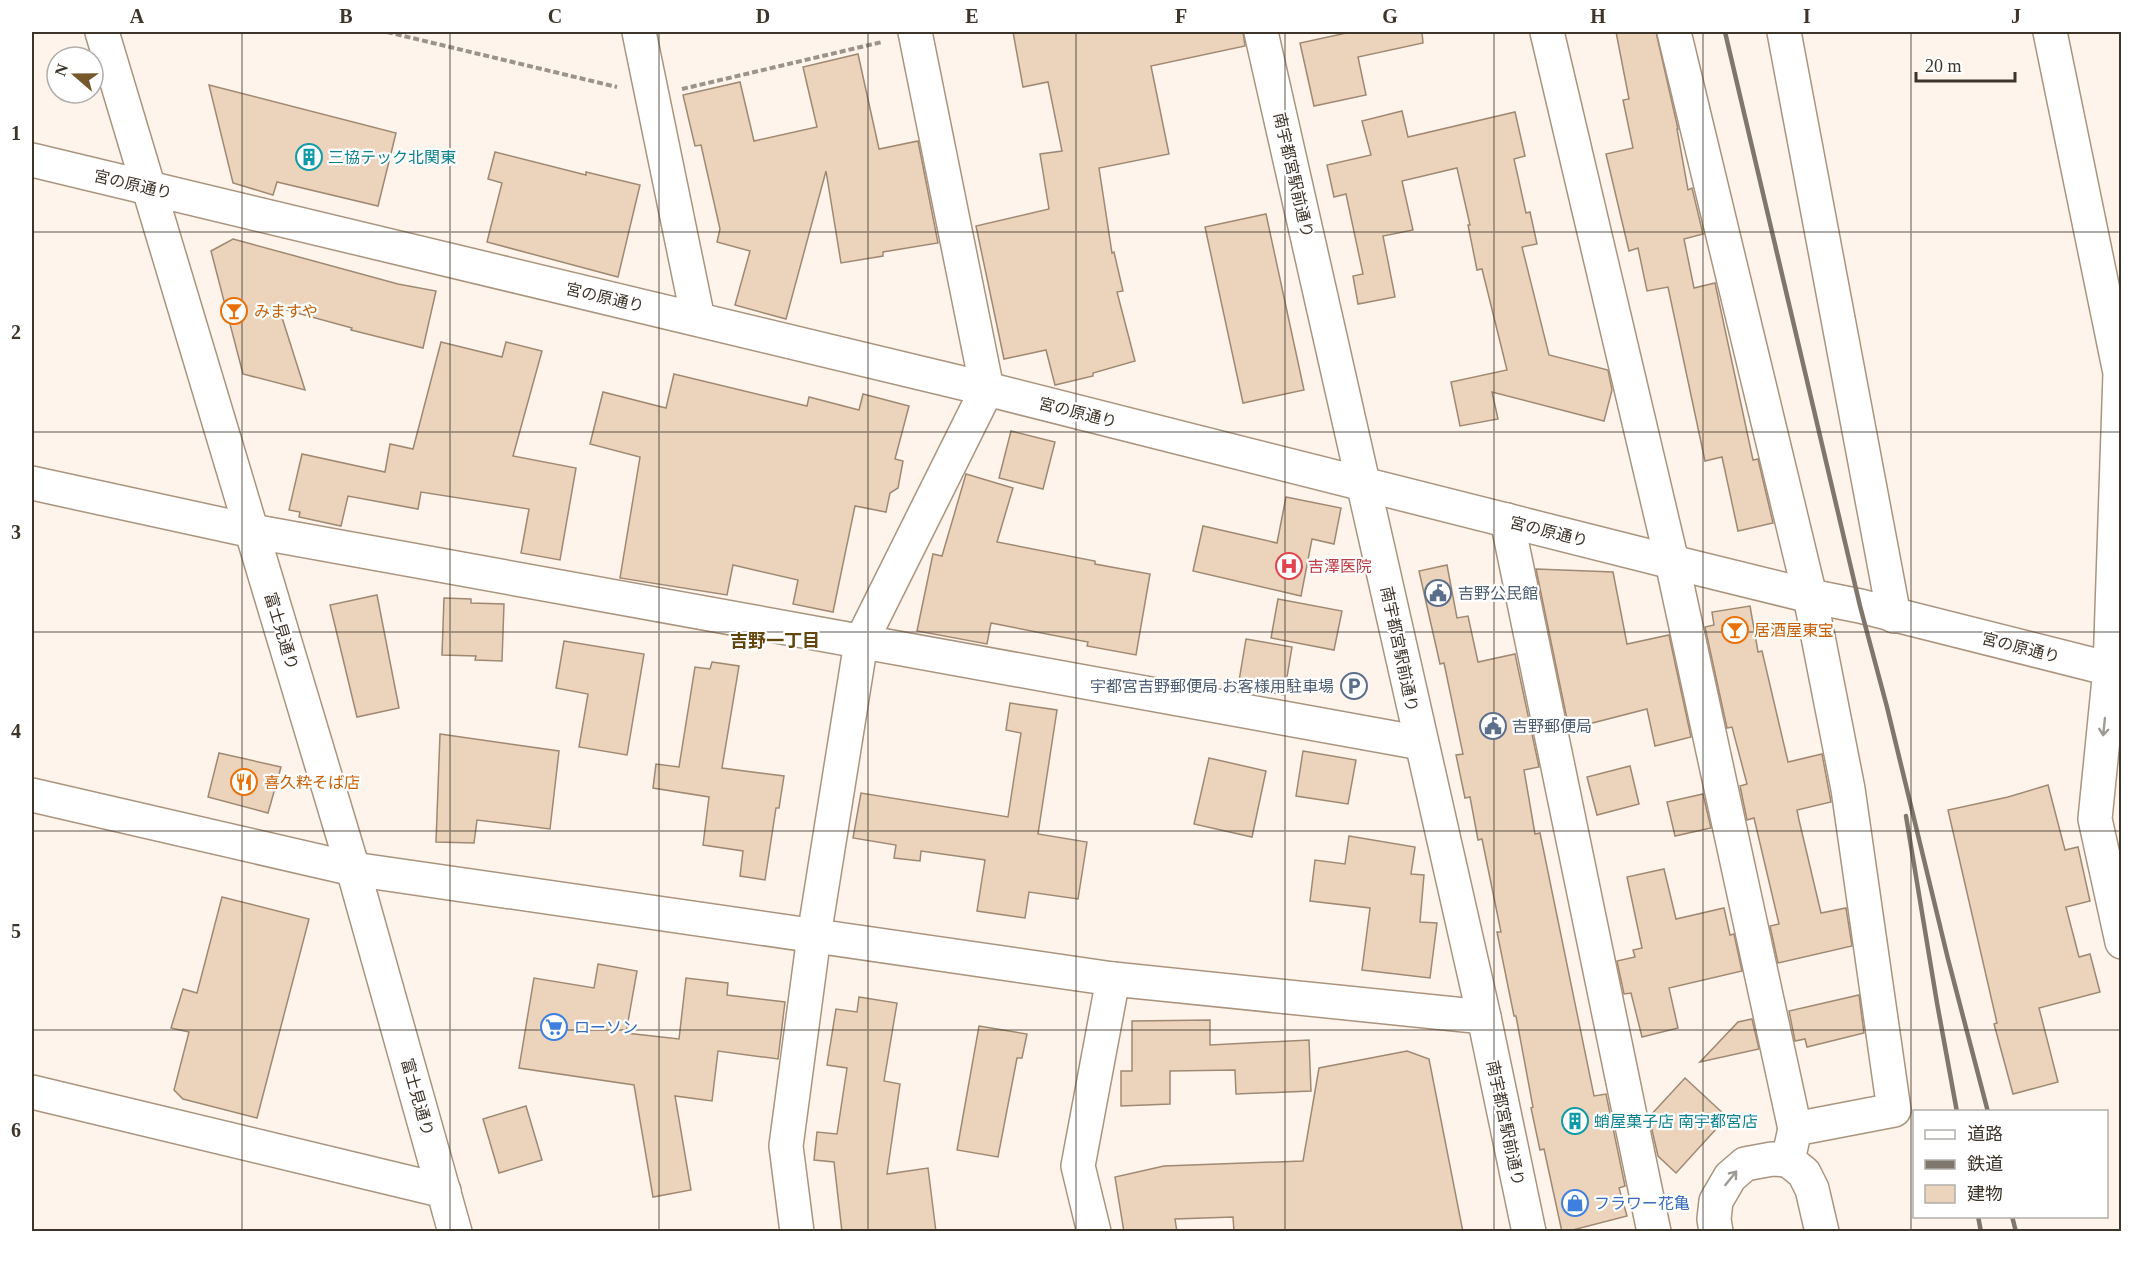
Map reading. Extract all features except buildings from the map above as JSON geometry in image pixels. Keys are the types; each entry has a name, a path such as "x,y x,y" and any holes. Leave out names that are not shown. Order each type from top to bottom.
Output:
{"street":[{"name":"富士見通り","path":"102,32 353,869 455,1232"},
{"path":"639,32 698,319"},
{"path":"797,1232 786,1146 814,936 861,642 987,389 915,32"},
{"name":"南宇都宮駅前通り","path":"1261,32 1484,1017 1529,1232"},
{"path":"1547,32 1672,562 1795,1129 1788,1160"},
{"path":"1674,32 1810,596 1848,789 1894,1110 1795,1129"},
{"path":"1785,32 1894,616"},
{"path":"2050,32 2120,372 2116,670 2095,819 2121,942"},
{"name":"宮の原通り","path":"32,160 987,389 1672,562 2116,670"},
{"path":"32,483 252,531 1421,743"},
{"path":"1507,520 1654,1232"},
{"path":"32,795 353,869 1113,979 1484,1017"},
{"path":"1094,1232 1078,1166 1113,979"},
{"path":"32,1092 444,1191"},
{"path":"1716,1232 1714,1220 1716,1201 1730,1177 1745,1164 1772,1159 1788,1160 1804,1173 1812,1189 1822,1232"}],"railway":[{"path":"1725,32 1860,606 1987,1110"},
{"path":"1906,816 1957,1110"},
{"path":"1978,1218 1981,1232"},
{"path":"2012,1218 2016,1232"}],"place":[{"name":"三協テック北関東","path":"309,157"},
{"name":"みますや","path":"234,311"},
{"name":"吉澤医院","path":"1289,566"},
{"name":"吉野公民館","path":"1438,593"},
{"name":"居酒屋東宝","path":"1735,630"},
{"name":"宇都宮吉野郵便局 お客様用駐車場","path":"1354,686"},
{"name":"吉野郵便局","path":"1493,726"},
{"name":"喜久粋そば店","path":"244,782"},
{"name":"ローソン","path":"554,1027"},
{"name":"蛸屋菓子店 南宇都宮店","path":"1575,1121"},
{"name":"フラワー花亀","path":"1575,1203"}],"district":[{"name":"吉野一丁目","path":"775,641"}]}
